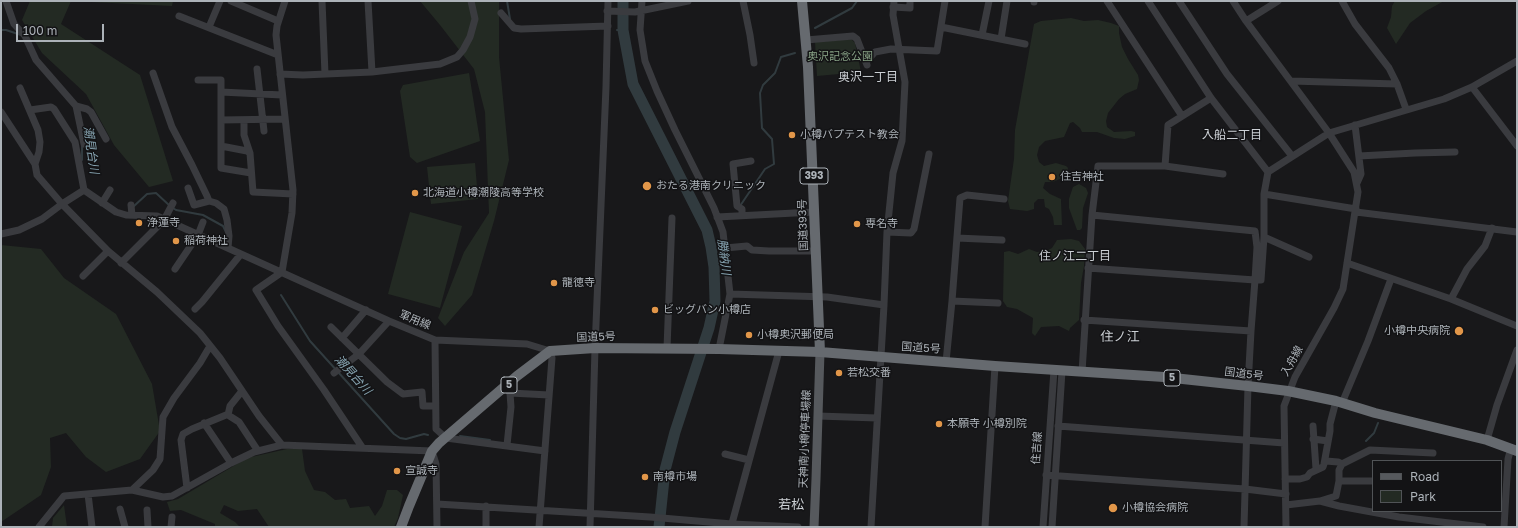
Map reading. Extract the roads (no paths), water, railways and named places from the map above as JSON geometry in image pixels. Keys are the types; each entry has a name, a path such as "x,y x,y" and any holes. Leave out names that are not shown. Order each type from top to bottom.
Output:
{"highway":[{"name":"国道393号","path":"802,1 806,40 814,170 814,212 820,352"},
{"name":"国道5号","path":"550,351 595,348 667,348 820,352 1058,371 1164,377 1288,391 1339,402 1383,415 1487,440 1514,450"},
{"name":"5","path":"401,527 408,506 432,451 446,438 508,390 517,376 550,351"}],"main road":[{"name":"天神南小樽停車場線","path":"814,527 820,352"}],"street":[{"path":"6,1 14,24 33,57 52,82 75,107 80,139 84,190"},
{"path":"209,27 220,1"},
{"path":"231,1 278,21"},
{"path":"285,1 278,21 276,35 293,194 291,222 282,272 256,290 278,326 324,390 362,447"},
{"path":"322,1 326,74"},
{"path":"368,1 372,72"},
{"path":"280,74 303,75 372,72 433,66 457,57 463,50 473,29 475,19 471,1"},
{"path":"590,527 595,348 609,11 608,1"},
{"path":"642,1 638,11 645,61 675,130 717,216 723,232 730,294 719,349"},
{"path":"609,11 638,11 688,1"},
{"path":"743,1 754,63"},
{"path":"871,527 887,232 893,173 902,141 905,82 894,22 894,4 910,8 910,1"},
{"path":"806,40 853,36 857,39 867,64 875,52 891,49 938,51 945,1"},
{"path":"982,35 988,1"},
{"path":"1001,39 1007,1"},
{"path":"1107,1 1182,116"},
{"path":"1148,1 1211,98 1268,172"},
{"path":"1179,1 1227,74 1292,156"},
{"path":"1233,1 1246,21 1329,133 1354,172 1357,184"},
{"path":"1246,21 1278,1"},
{"path":"1342,1 1355,24 1390,68 1406,109"},
{"path":"501,13 514,28 521,29 608,26"},
{"path":"179,16 278,55"},
{"path":"941,27 1025,44"},
{"path":"1088,268 1261,280 1264,237 1264,194 1268,172 1329,133 1444,99 1472,87 1517,61"},
{"path":"257,70 264,131"},
{"path":"153,73 172,127 210,201"},
{"path":"198,80 221,80 221,168 251,173"},
{"path":"1291,81 1397,84"},
{"path":"1472,87 1517,146"},
{"path":"20,88 38,130 40,142 36,164 37,175 62,204 108,251 157,292 200,333 259,416 282,445"},
{"path":"221,92 282,95"},
{"path":"1165,166 1168,125 1211,98"},
{"path":"30,110 51,107 80,139"},
{"path":"75,107 87,109 91,112 106,139"},
{"path":"1,112 36,164"},
{"path":"221,120 285,119"},
{"path":"244,120 244,135 250,153 253,192 293,194"},
{"path":"1355,125 1361,174 1357,184"},
{"path":"221,146 247,151 250,153"},
{"path":"1359,156 1455,152"},
{"path":"887,232 911,233 914,229 929,154"},
{"path":"742,215 742,209 737,206 732,164 751,161"},
{"path":"1082,372 1084,320 1092,214 1098,166 1165,166 1223,174"},
{"name":"入舟線","path":"1286,527 1284,406 1288,391 1295,377 1343,289 1356,210 1358,192 1357,184"},
{"path":"188,188 194,206 210,201 216,202 224,209 230,236 228,248"},
{"path":"84,190 103,201 110,190"},
{"path":"1,234 19,230 42,219 84,190"},
{"path":"1264,194 1356,210 1517,232"},
{"path":"946,362 960,198 967,195 1004,199"},
{"name":"軍用線","path":"103,201 116,212 128,211 157,216 389,321 435,340 527,344 550,351"},
{"path":"121,263 164,220 172,206"},
{"path":"717,216 814,212"},
{"path":"1092,214 1255,231 1257,247 1248,386 1244,527"},
{"path":"667,348 672,218"},
{"path":"175,269 198,235 203,222"},
{"path":"1451,299 1467,269 1485,246 1492,228"},
{"path":"1264,237 1309,257"},
{"path":"957,238 1002,240"},
{"path":"725,248 748,246 752,250 816,251"},
{"path":"82,276 108,251"},
{"path":"195,309 240,254"},
{"path":"1347,263 1451,299 1517,326"},
{"path":"1285,479 1300,479 1307,477 1316,469 1322,467 1326,461 1330,424 1368,341 1392,279"},
{"path":"730,294 817,296 884,305"},
{"path":"952,301 998,303"},
{"path":"342,338 366,310"},
{"path":"1084,320 1251,331"},
{"path":"336,371 359,354 389,321"},
{"path":"330,327 387,382 403,394 422,392 423,406 435,406"},
{"path":"435,340 436,429 446,438 508,443 545,450"},
{"path":"132,490 153,470 160,459 162,418 210,346"},
{"path":"1487,440 1497,405 1517,350"},
{"path":"539,527 552,358 550,351"},
{"path":"732,525 779,351"},
{"path":"985,527 994,366"},
{"name":"住吉線","path":"1052,527 1058,426 1058,371"},
{"name":"住吉線","path":"1043,527 1046,475 1058,371"},
{"path":"508,443 511,407 508,390 549,394"},
{"path":"228,416 230,406 242,391"},
{"path":"187,488 181,440 182,434 226,415 239,422 258,451"},
{"path":"818,416 877,418"},
{"path":"204,424 231,462"},
{"path":"1058,426 1284,443"},
{"path":"1312,426 1316,469"},
{"path":"1313,439 1328,441"},
{"path":"39,527 64,496 132,490 163,498 172,496 231,462 258,451 282,445 432,451 436,464 438,504 437,527"},
{"path":"1286,505 1320,501 1336,496 1339,481 1338,470 1342,464 1370,450 1433,453"},
{"path":"1504,527 1504,479 1508,459 1514,450"},
{"path":"725,454 749,460"},
{"path":"1326,461 1342,464"},
{"path":"1046,475 1245,489 1286,494"},
{"path":"1339,481 1372,481"},
{"path":"88,494 92,527"},
{"path":"1320,501 1372,512"},
{"path":"438,504 650,517 732,525 798,527"},
{"path":"486,506 486,527"},
{"path":"120,509 125,527"},
{"path":"147,510 148,527"},
{"path":"1374,512 1444,525 1483,527"},
{"path":"171,527 172,517"}],"waterway":[{"path":"507,1 510,19"},
{"name":"勝納川","path":"623,1 623,30 633,84 707,230 714,267 715,301 709,328 675,432 665,470 659,527"},
{"path":"815,28 852,8 857,1"},
{"name":"潮見台川","path":"1,30 6,30 21,35"},
{"name":"勝納川","path":"617,30 623,30"},
{"path":"740,206 765,169 774,164 772,139 762,128 760,93 763,85 775,73 781,57 795,53"},
{"name":"潮見台川","path":"82,144 82,160"},
{"name":"潮見台川","path":"133,207 147,194 156,193 176,210 203,215 223,226 226,232"},
{"name":"潮見台川","path":"281,295 310,341 394,434 400,438 406,439 424,434 428,435"},
{"path":"1366,441 1374,433 1378,423"},
{"name":"潮見台川","path":"460,436 490,440"}],"place":[{"name":"小樽バプテスト教会","path":"792,135"},
{"name":"住吉神社","path":"1052,177"},
{"name":"おたる港南クリニック","path":"647,186"},
{"name":"北海道小樽潮陵高等学校","path":"415,193"},
{"name":"浄蓮寺","path":"139,223"},
{"name":"専名寺","path":"857,224"},
{"name":"稲荷神社","path":"176,241"},
{"name":"龍徳寺","path":"554,283"},
{"name":"ビッグバン小樽店","path":"655,310"},
{"name":"小樽中央病院","path":"1459,331"},
{"name":"小樽奥沢郵便局","path":"749,335"},
{"name":"若松交番","path":"839,373"},
{"name":"本願寺 小樽別院","path":"939,424"},
{"name":"宣誠寺","path":"397,471"},
{"name":"南樽市場","path":"645,477"},
{"name":"小樽協会病院","path":"1113,508"}],"district":[{"name":"奥沢一丁目","path":"868,77"},
{"name":"入船二丁目","path":"1232,135"},
{"name":"住ノ江二丁目","path":"1075,256"},
{"name":"住ノ江","path":"1120,337"},
{"name":"若松","path":"791,505"}],"park label":[{"name":"奥沢記念公園","path":"840,57"}]}
